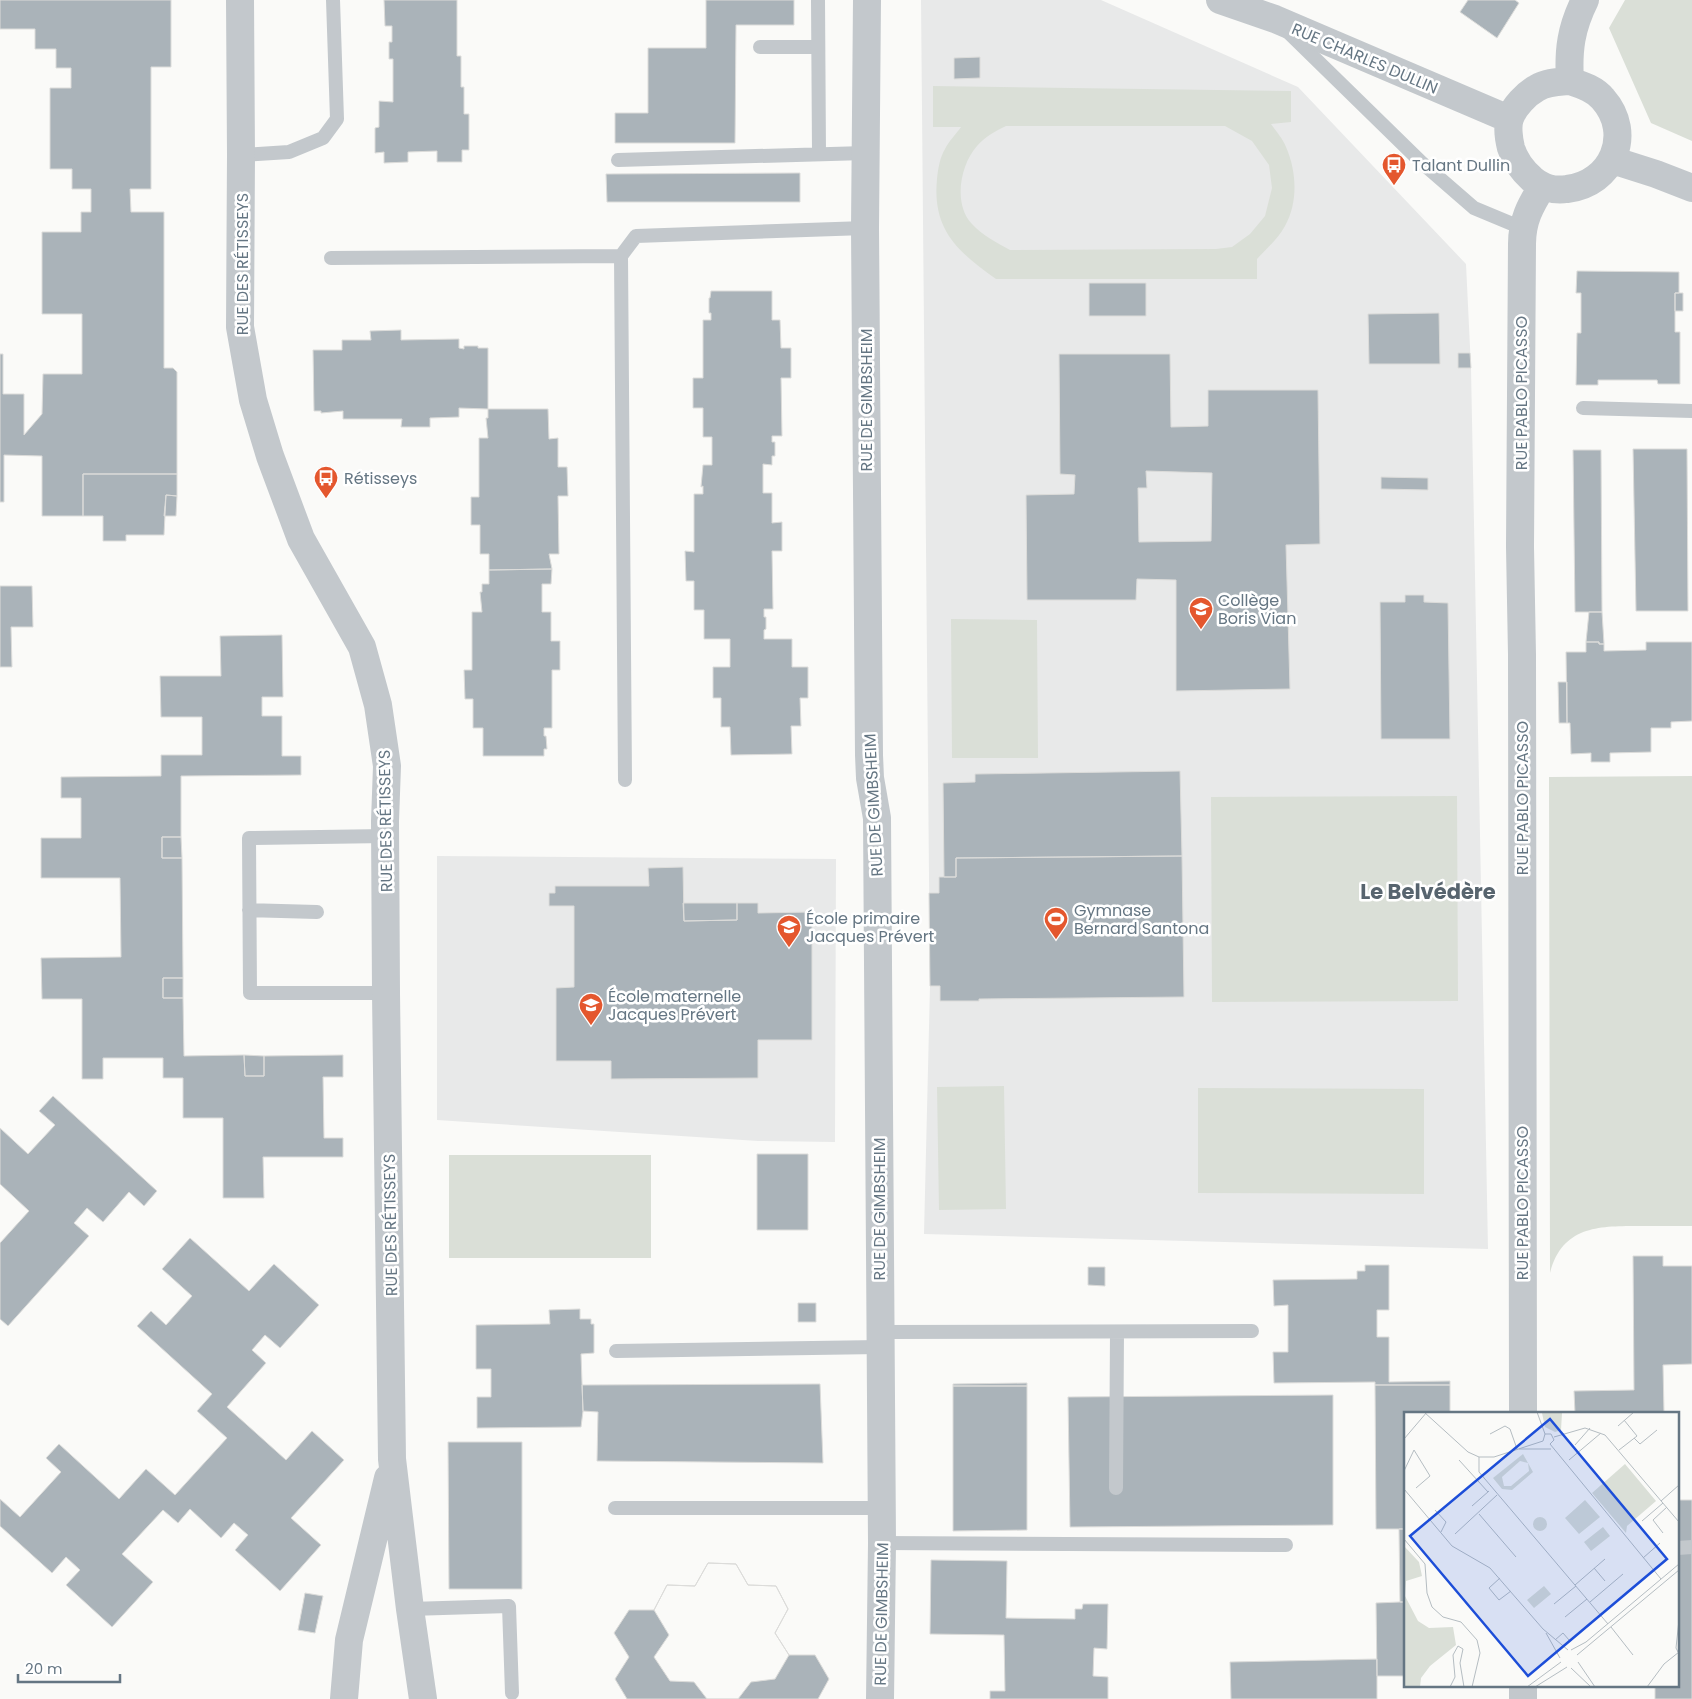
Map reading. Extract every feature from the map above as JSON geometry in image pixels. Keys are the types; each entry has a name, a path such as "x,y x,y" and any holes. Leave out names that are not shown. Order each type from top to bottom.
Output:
{"street":[{"name":"RUE DES RÉTISSEYS","path":"240,0 240,328 253,400 270,456 301,539 362,647 378,705 387,766 386,993 392,1459 423,1699"},
{"name":"RUE DE GIMBSHEIM","path":"867,0 865,228 869,755 870,778 877,818 882,1543 880,1699"},
{"name":"RUE CHARLES DULLIN","path":"1220,0 1279,10 1509,119"},
{"path":"1570,81 1568,56 1573,32 1585,0"},
{"path":"1570,81 1587,86 1603,98 1614,116 1618,138 1612,160 1598,178 1580,187 1560,190 1542,187 1523,171 1514,157 1509,141 1509,119 1522,100 1537,88 1553,82 1570,81"},
{"path":"1612,160 1692,188"},
{"name":"RUE PABLO PICASSO","path":"1523,1412 1522,665 1520,546 1522,228 1531,205 1542,187"},
{"name":"RUE DES RÉTISSEYS","path":"344,1699 349,1640 392,1459"},
{"path":"1523,1686 1523,1699"}],"lane":[{"path":"241,155 289,152 323,138 337,119 333,0"},
{"path":"818,0 819,153"},
{"path":"1279,10 1422,162 1474,208 1522,228"},
{"path":"760,47 818,47"},
{"path":"618,160 865,153"},
{"path":"625,780 621,256 636,236 865,228"},
{"path":"331,258 621,256"},
{"path":"1583,408 1692,411"},
{"path":"386,836 249,838 250,993 386,993"},
{"path":"249,910 317,912"},
{"path":"616,1351 880,1339 1117,1332 1252,1331"},
{"path":"1116,1488 1117,1332"},
{"path":"615,1508 881,1508"},
{"path":"882,1543 1286,1546"},
{"path":"410,1609 509,1606 512,1692"}],"shaded area":[{"name":"Collège Boris Vian","path":"921,0 1101,0 1298,87 1466,264 1471,368 1488,1249 924,1234 930,986"},
{"path":"1625,0 1692,0 1692,141 1651,123 1609,28"},
{"path":"933,86 1291,91 1291,122 1271,124 1285,144 1290,157 1294,177 1292,207 1282,231 1257,259 1257,279 996,279 959,249 943,226 937,197 939,167 947,146 961,127 933,127","holes":["1006,126 1225,126 1252,141 1269,165 1272,188 1265,216 1250,234 1232,247 1216,249 1010,250 976,228 966,216 962,206 961,185 966,163 983,140"]},
{"path":"951,619 1037,620 1038,758 952,758"},
{"path":"1692,776 1692,1226 1622,1226 1583,1232 1563,1246 1550,1273 1549,777"},
{"path":"1457,796 1458,1001 1212,1002 1211,797"},
{"path":"437,856 836,859 835,1142 758,1141 437,1120"},
{"path":"1004,1086 1006,1209 939,1210 937,1087"},
{"path":"1198,1088 1424,1089 1424,1194 1198,1193"},
{"path":"449,1155 651,1155 651,1258 449,1258"}],"building":[{"path":"0,0 171,0 171,67 151,67 151,189 130,189 131,212 164,212 164,368 173,368 177,372 177,474 83,474 83,516 42,516 42,456 4,455 4,502 0,502 0,354 3,354 3,394 24,394 24,435 42,414 43,374 82,374 82,314 42,314 42,232 81,232 81,212 91,212 91,189 72,189 72,169 50,169 50,88 71,88 71,68 56,68 56,49 35,49 35,29 0,29"},
{"path":"384,0 457,0 457,56 461,56 461,87 464,87 464,114 469,114 469,150 462,150 462,162 437,162 437,151 408,152 408,162 384,163 384,152 375,153 375,128 379,127 379,101 393,102 393,59 389,59 389,42 392,42 392,26 385,26"},
{"path":"706,0 794,0 794,25 736,25 735,143 615,143 615,113 648,113 648,48 706,48"},
{"path":"1468,0 1515,0 1519,3 1497,38 1460,12"},
{"path":"980,57 980,78 954,79 954,58"},
{"path":"800,173 800,202 607,202 606,174"},
{"path":"1577,271 1679,272 1679,293 1675,293 1675,332 1680,332 1680,384 1658,384 1657,380 1598,380 1598,385 1576,385 1577,333 1581,333 1581,293 1576,293"},
{"path":"1089,283 1146,283 1146,316 1089,316"},
{"path":"711,291 772,291 772,320 780,320 781,348 791,348 791,378 781,378 782,436 772,436 772,442 775,442 775,456 772,456 772,465 763,464 763,493 772,493 772,523 782,522 782,551 772,551 773,609 764,609 766,629 764,630 764,639 792,639 792,667 808,667 808,698 800,698 801,726 791,726 792,754 731,755 730,727 721,727 721,698 713,698 713,667 730,667 730,639 704,639 704,610 694,610 694,581 686,581 685,551 694,552 694,494 703,494 703,486 701,487 703,465 712,465 712,437 703,437 703,408 693,408 693,378 703,378 703,320 711,320 709,298"},
{"path":"1675,293 1683,293 1683,311 1675,311"},
{"path":"1439,313 1440,364 1369,364 1368,314"},
{"path":"401,330 401,340 459,339 459,348 464,349 464,346 478,346 478,348 488,348 488,409 459,408 459,417 430,418 430,427 401,427 402,419 343,419 343,411 321,413 321,411 314,411 313,350 342,350 342,340 371,340 370,331"},
{"path":"1458,353 1470,353 1471,368 1458,368"},
{"path":"1059,354 1170,354 1171,427 1208,426 1208,390 1318,390 1320,544 1286,545 1290,689 1176,691 1176,580 1137,579 1136,600 1027,600 1026,495 1074,494 1075,475 1060,474","holes":["1146,471 1212,473 1211,541 1139,542 1138,488 1147,488"]},
{"path":"488,409 548,409 549,439 558,438 558,467 567,467 568,496 558,496 559,554 549,554 552,569 489,570 489,554 480,554 480,525 471,525 471,497 479,497 479,438 488,438 486,418 488,418"},
{"path":"1633,449 1687,449 1688,611 1636,611"},
{"path":"1573,450 1601,450 1602,612 1575,612"},
{"path":"83,474 177,474 177,496 166,495 164,535 126,535 126,541 103,541 103,516 83,516"},
{"path":"1381,477 1428,478 1428,490 1381,489"},
{"path":"166,495 177,496 176,516 164,516"},
{"path":"552,569 551,584 542,584 542,612 551,612 551,641 560,641 560,670 552,670 552,728 544,728 547,749 544,749 544,756 483,756 483,728 473,728 473,699 465,699 464,670 472,670 472,612 482,612 480,592 482,592 482,584 489,584 489,570"},
{"path":"0,586 32,586 33,627 11,627 12,667 0,667"},
{"path":"1405,595 1424,595 1424,602 1448,603 1450,739 1381,739 1380,602 1405,602"},
{"path":"1589,612 1602,612 1604,644 1586,642"},
{"path":"282,635 283,697 262,697 262,716 282,716 282,756 301,756 301,775 181,776 181,837 162,837 162,858 182,858 183,978 163,978 163,998 183,998 184,1056 244,1055 245,1076 264,1076 264,1056 343,1055 343,1077 323,1077 324,1138 343,1138 343,1157 263,1157 264,1198 223,1198 223,1118 183,1118 183,1078 163,1078 163,1058 103,1058 103,1079 82,1079 82,999 42,999 41,958 121,957 120,878 41,878 41,838 81,838 81,798 61,798 61,777 161,776 161,755 202,755 202,717 161,717 160,676 221,676 220,636"},
{"path":"1586,642 1604,644 1604,651 1646,650 1646,642 1692,642 1692,721 1671,722 1671,728 1651,728 1651,752 1610,753 1610,762 1591,762 1591,753 1571,754 1570,723 1567,723 1566,652 1586,652"},
{"path":"1558,682 1567,682 1567,723 1559,723"},
{"path":"1180,771 1182,856 956,858 956,877 944,877 943,783 975,782 975,774"},
{"path":"162,837 181,837 182,858 162,858"},
{"name":"Gymnase Bernard Santona","path":"1182,856 1184,997 940,1001 940,986 930,986 929,893 939,893 939,877 956,877 956,858"},
{"path":"683,867 684,921 737,920 737,903 758,903 758,913 812,912 812,1040 758,1040 758,1078 611,1079 611,1061 556,1061 556,988 574,987 574,906 549,906 549,893 555,893 555,886 649,886 648,868"},
{"path":"683,903 737,903 737,920 684,921"},
{"path":"163,978 183,978 183,998 163,998"},
{"path":"244,1055 264,1056 264,1076 245,1076"},
{"path":"53,1096 157,1191 144,1206 129,1192 103,1222 87,1208 74,1223 89,1236 8,1326 0,1319 0,1243 29,1211 0,1184 0,1128 28,1154 55,1125 39,1111"},
{"path":"757,1154 808,1154 808,1230 757,1230"},
{"path":"190,1238 249,1291 274,1264 319,1305 280,1348 265,1335 252,1350 266,1363 227,1407 286,1460 312,1431 344,1460 291,1518 321,1545 280,1591 235,1550 248,1535 234,1523 221,1538 190,1509 178,1523 163,1510 122,1554 153,1582 112,1627 66,1585 80,1570 66,1557 52,1573 0,1526 0,1499 20,1517 61,1472 46,1458 59,1444 119,1499 146,1469 175,1495 227,1438 197,1411 212,1394 137,1326 151,1311 166,1325 192,1296 162,1269"},
{"path":"1633,1256 1663,1256 1663,1266 1692,1266 1692,1364 1663,1365 1664,1412 1575,1412 1574,1391 1634,1390"},
{"path":"1365,1265 1389,1265 1389,1310 1377,1310 1377,1337 1389,1337 1389,1382 1450,1381 1450,1385 1375,1385 1375,1382 1274,1383 1273,1352 1288,1352 1288,1305 1274,1306 1273,1280 1357,1279 1357,1271 1365,1271"},
{"path":"1088,1267 1105,1267 1105,1286 1088,1285"},
{"path":"798,1303 816,1303 816,1322 798,1322"},
{"path":"580,1309 580,1319 591,1319 591,1324 594,1324 594,1353 581,1354 583,1411 581,1427 477,1428 477,1397 491,1397 491,1369 476,1369 476,1325 550,1324 549,1310"},
{"path":"1027,1383 1027,1386 953,1386 953,1384"},
{"path":"820,1384 823,1463 597,1461 598,1412 583,1411 582,1385"},
{"path":"1375,1385 1450,1385 1450,1412 1404,1412 1404,1529 1376,1529"},
{"path":"953,1386 1027,1386 1027,1530 953,1531"},
{"path":"1333,1395 1333,1525 1070,1527 1068,1397"},
{"path":"448,1442 522,1442 522,1589 449,1589"},
{"path":"1680,1500 1692,1500 1692,1699 1655,1699 1655,1686 1680,1686"},
{"path":"1399,1529 1404,1529 1404,1602 1400,1602"},
{"path":"931,1560 1007,1561 1006,1618 1075,1619 1075,1609 1082,1609 1083,1604 1108,1604 1107,1649 1094,1648 1093,1676 1108,1677 1108,1699 990,1699 990,1691 1005,1691 1004,1635 930,1634"},
{"path":"708,1563 736,1564 748,1585 776,1586 788,1609 775,1633 789,1655 815,1655 829,1679 818,1699 627,1699 615,1679 629,1657 614,1633 629,1610 654,1610 667,1585 695,1586"},
{"path":"708,1563 736,1564 748,1585 776,1586 788,1609 775,1633 789,1655 775,1679 751,1682 738,1699 707,1699 694,1682 670,1681 654,1657 669,1635 654,1610 667,1585 695,1586"},
{"path":"305,1593 323,1596 315,1633 298,1630"},
{"path":"1404,1602 1404,1676 1377,1676 1376,1603"},
{"path":"1377,1659 1377,1699 1231,1699 1230,1662"}],"place":[{"name":"Talant Dullin","path":"1394,186"},
{"name":"Rétisseys","path":"326,499"},
{"name":"Collège Boris Vian","path":"1201,630"},
{"name":"Gymnase Bernard Santona","path":"1056,940"},
{"name":"École primaire Jacques Prévert","path":"789,948"},
{"name":"École maternelle Jacques Prévert","path":"591,1026"}],"district":[{"name":"Le Belvédère","path":"1428,892"}]}
